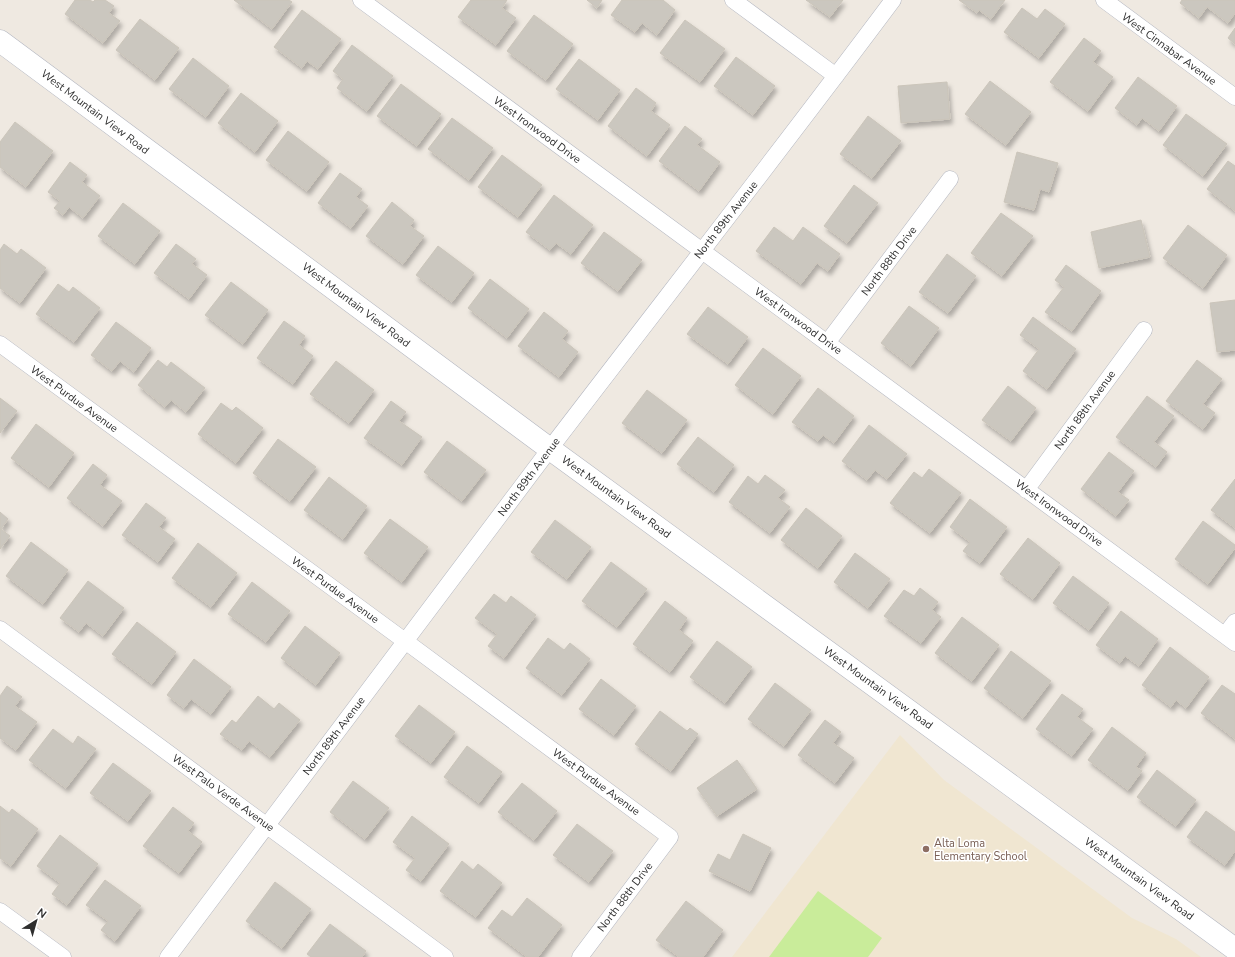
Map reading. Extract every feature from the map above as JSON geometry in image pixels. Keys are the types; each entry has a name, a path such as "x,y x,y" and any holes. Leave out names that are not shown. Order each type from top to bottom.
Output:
{"street":[{"name":"West Ironwood Drive","path":"361,0 1230,639"},
{"path":"733,0 836,76"},
{"name":"North 89th Avenue","path":"168,957 550,449 893,0"},
{"name":"West Cinnabar Avenue","path":"1104,0 1235,97"},
{"name":"West Mountain View Road","path":"0,42 550,449 1235,949"},
{"name":"North 88th Drive","path":"827,343 950,179"},
{"name":"North 88th Avenue","path":"1026,490 1144,330"},
{"name":"West Purdue Avenue","path":"0,344 670,837"},
{"path":"1230,639 1235,622"},
{"name":"West Palo Verde Avenue","path":"0,629 446,957"},
{"name":"North 88th Drive","path":"580,957 670,837"},
{"path":"0,911 62,957"}],"shaded area":[{"name":"Alta Loma Elementary School","path":"900,735 944,780 1132,918 1176,939 1201,957 732,957"}],"green space":[{"path":"818,891 882,938 868,957 769,957"}],"building":[{"path":"75,0 90,0 93,2 95,0 105,0 114,6 109,13 120,21 103,43 65,14"},
{"path":"234,0 289,0 292,2 272,29"},
{"path":"471,0 507,0 502,8 516,18 496,45 458,17"},
{"path":"587,0 602,0 597,8"},
{"path":"622,0 663,0 675,10 657,35 642,23 635,32 611,15"},
{"path":"806,0 843,0 830,17"},
{"path":"959,0 1005,0 991,19 979,10 977,13"},
{"path":"1182,0 1235,0 1235,13 1228,23 1207,7 1199,18 1180,3"},
{"path":"1022,8 1037,19 1045,9 1065,24 1039,58 1004,32"},
{"path":"302,10 341,39 318,69 307,61 302,68 274,47"},
{"path":"534,15 573,44 546,80 507,51"},
{"path":"140,19 179,48 155,80 116,50"},
{"path":"685,20 725,49 700,82 660,53"},
{"path":"1235,28 1235,44 1228,38"},
{"path":"1084,38 1101,51 1093,62 1113,77 1088,111 1050,82"},
{"path":"352,45 393,76 367,111 337,88 343,79 333,71"},
{"path":"736,57 775,86 753,115 714,86"},
{"path":"193,58 229,86 206,117 169,89"},
{"path":"579,59 620,90 598,120 556,89"},
{"path":"1138,77 1177,106 1159,131 1142,118 1137,125 1115,108"},
{"path":"990,81 1031,112 1006,145 965,114"},
{"path":"947,82 950,119 901,123 898,86"},
{"path":"401,84 441,114 417,146 377,116"},
{"path":"636,88 656,103 651,111 670,125 647,156 608,126"},
{"path":"241,93 278,121 255,152 218,123"},
{"path":"1186,114 1227,144 1203,176 1163,145"},
{"path":"868,116 901,141 872,178 840,154"},
{"path":"452,118 493,148 469,180 428,149"},
{"path":"15,122 53,151 26,187 0,167 0,142"},
{"path":"685,126 702,139 697,145 720,162 699,191 659,161"},
{"path":"288,131 329,162 307,191 266,160"},
{"path":"1017,152 1058,163 1049,192 1040,189 1034,210 1004,202"},
{"path":"502,155 542,185 518,217 478,187"},
{"path":"1228,161 1235,166 1235,211 1207,189"},
{"path":"70,162 87,175 82,182 100,196 83,218 69,207 63,215 54,208 60,201 48,192"},
{"path":"340,173 362,189 356,197 368,206 351,228 318,203"},
{"path":"854,185 878,203 847,243 824,226"},
{"path":"554,195 593,225 571,254 556,243 550,250 526,232"},
{"path":"392,202 414,220 410,226 424,236 403,264 366,236"},
{"path":"123,203 160,231 135,264 98,236"},
{"path":"1001,213 1033,236 1002,276 971,253"},
{"path":"1141,220 1150,257 1099,268 1091,232"},
{"path":"1188,225 1227,255 1203,288 1163,258"},
{"path":"774,227 793,241 803,227 840,254 828,271 817,263 801,284 756,251"},
{"path":"604,232 642,260 618,291 581,263"},
{"path":"4,244 17,254 21,249 46,268 20,303 0,288 0,250"},
{"path":"176,244 196,259 192,264 207,275 189,299 154,273"},
{"path":"438,246 474,273 452,302 416,275"},
{"path":"947,254 976,276 948,313 919,292"},
{"path":"1066,265 1101,291 1072,331 1045,312 1064,287 1055,280"},
{"path":"490,279 529,309 507,338 468,308"},
{"path":"231,282 268,310 243,344 205,315"},
{"path":"58,284 69,292 73,287 100,308 74,342 36,314"},
{"path":"1235,300 1235,350 1217,352 1210,303"},
{"path":"909,306 939,328 911,366 881,343"},
{"path":"708,307 748,337 728,364 687,334"},
{"path":"544,312 568,331 562,339 578,352 559,377 518,346"},
{"path":"1033,317 1076,349 1047,389 1023,371 1039,349 1020,335"},
{"path":"284,321 305,336 299,345 313,356 293,384 257,358"},
{"path":"116,322 151,348 134,372 120,361 112,371 91,355"},
{"path":"763,348 801,376 773,414 735,385"},
{"path":"158,360 167,367 171,362 205,388 186,412 171,400 165,407 138,385"},
{"path":"1197,360 1222,379 1203,404 1215,413 1203,429 1166,401"},
{"path":"336,361 374,390 349,423 310,394"},
{"path":"1008,386 1036,408 1011,441 982,420"},
{"path":"818,388 854,416 834,443 823,435 818,441 792,422"},
{"path":"647,390 687,420 662,453 622,423"},
{"path":"1147,396 1174,416 1154,442 1167,452 1156,467 1116,437"},
{"path":"0,398 17,411 0,433"},
{"path":"391,401 406,412 399,421 422,437 402,465 364,438"},
{"path":"221,403 232,411 236,407 263,428 236,463 198,434"},
{"path":"36,424 74,453 49,487 11,458"},
{"path":"869,425 907,454 887,479 875,470 867,480 842,461"},
{"path":"698,437 734,465 714,492 677,464"},
{"path":"278,439 316,467 290,501 253,473"},
{"path":"447,441 486,470 462,501 424,472"},
{"path":"1109,452 1134,471 1118,492 1129,500 1116,516 1081,489"},
{"path":"93,464 107,475 100,485 122,501 103,526 67,498"},
{"path":"929,469 961,493 930,533 890,503 914,472 922,478"},
{"path":"765,475 785,490 778,498 790,507 770,533 729,502 748,476 758,484"},
{"path":"329,477 367,506 343,539 304,510"},
{"path":"1235,479 1235,528 1211,510"},
{"path":"970,499 1007,527 980,563 963,551 970,542 950,527"},
{"path":"146,503 166,518 159,527 175,539 158,562 122,535"},
{"path":"806,508 842,536 818,568 781,540"},
{"path":"0,512 8,519 1,529 10,536 0,549"},
{"path":"390,519 428,547 402,582 364,553"},
{"path":"555,520 591,547 567,579 531,552"},
{"path":"1203,521 1235,545 1235,548 1208,584 1175,559"},
{"path":"1028,538 1060,563 1033,599 1000,574"},
{"path":"31,542 68,570 43,604 6,576"},
{"path":"198,543 237,573 211,607 172,578"},
{"path":"855,553 890,579 868,608 834,582"},
{"path":"611,562 647,589 617,627 582,601"},
{"path":"1073,576 1109,603 1089,630 1053,603"},
{"path":"88,581 124,608 103,636 86,623 79,632 60,618"},
{"path":"252,582 290,611 266,642 228,614"},
{"path":"920,588 938,602 932,610 941,617 921,643 884,616 904,590 914,596"},
{"path":"494,594 506,603 511,596 536,615 504,658 488,646 497,634 475,618"},
{"path":"665,601 687,618 679,630 693,641 670,672 633,644"},
{"path":"1121,611 1158,639 1139,666 1125,656 1120,663 1096,645"},
{"path":"962,617 999,645 972,681 935,653"},
{"path":"137,622 176,652 152,684 112,654"},
{"path":"305,626 340,653 316,685 281,658"},
{"path":"548,638 564,650 570,643 590,659 562,695 526,668"},
{"path":"717,641 752,667 725,703 690,677"},
{"path":"1170,647 1209,677 1186,708 1176,700 1171,707 1142,685"},
{"path":"1011,651 1051,681 1023,718 984,688"},
{"path":"194,659 231,687 211,714 191,699 184,708 167,695"},
{"path":"601,679 636,706 614,735 579,709"},
{"path":"775,683 811,710 784,746 748,719"},
{"path":"1222,685 1235,694 1235,739 1201,713"},
{"path":"7,686 22,697 15,706 37,722 16,750 0,738 0,696"},
{"path":"1062,694 1083,709 1077,717 1093,729 1072,756 1036,729"},
{"path":"258,696 274,709 279,703 300,720 270,757 249,741 242,750 220,734 232,720 236,723"},
{"path":"419,705 455,732 431,763 395,736"},
{"path":"660,711 687,731 690,728 698,734 671,771 635,744"},
{"path":"825,720 841,732 833,743 854,758 835,783 798,755"},
{"path":"1112,727 1146,753 1136,767 1142,771 1128,790 1088,760"},
{"path":"53,729 73,744 78,736 96,749 66,788 29,760"},
{"path":"467,746 502,772 479,803 444,777"},
{"path":"737,760 757,789 717,816 697,788"},
{"path":"113,763 151,791 128,821 90,793"},
{"path":"1157,770 1196,800 1176,826 1137,797"},
{"path":"353,781 389,808 365,839 330,812"},
{"path":"522,783 557,811 534,840 498,812"},
{"path":"0,806 9,813 12,809 38,829 11,866 0,858"},
{"path":"173,807 194,823 188,831 202,842 179,873 143,846"},
{"path":"1206,811 1235,832 1235,851 1225,865 1187,837"},
{"path":"412,816 449,844 421,881 406,870 415,858 393,842"},
{"path":"577,824 613,851 589,882 553,855"},
{"path":"743,834 771,848 750,891 709,871 718,854 730,860"},
{"path":"60,835 98,864 67,905 52,894 60,883 37,866"},
{"path":"462,861 473,870 478,864 502,883 476,917 440,891"},
{"path":"105,880 141,906 115,941 101,930 108,921 86,905"},
{"path":"275,882 311,909 282,948 246,921"},
{"path":"527,898 562,925 538,957 527,957 488,928 502,910 512,917"},
{"path":"686,901 723,930 703,957 679,957 656,940"},
{"path":"330,924 366,951 362,957 311,957 307,954"}],"place":[{"name":"Alta Loma Elementary School","path":"926,849"}]}
